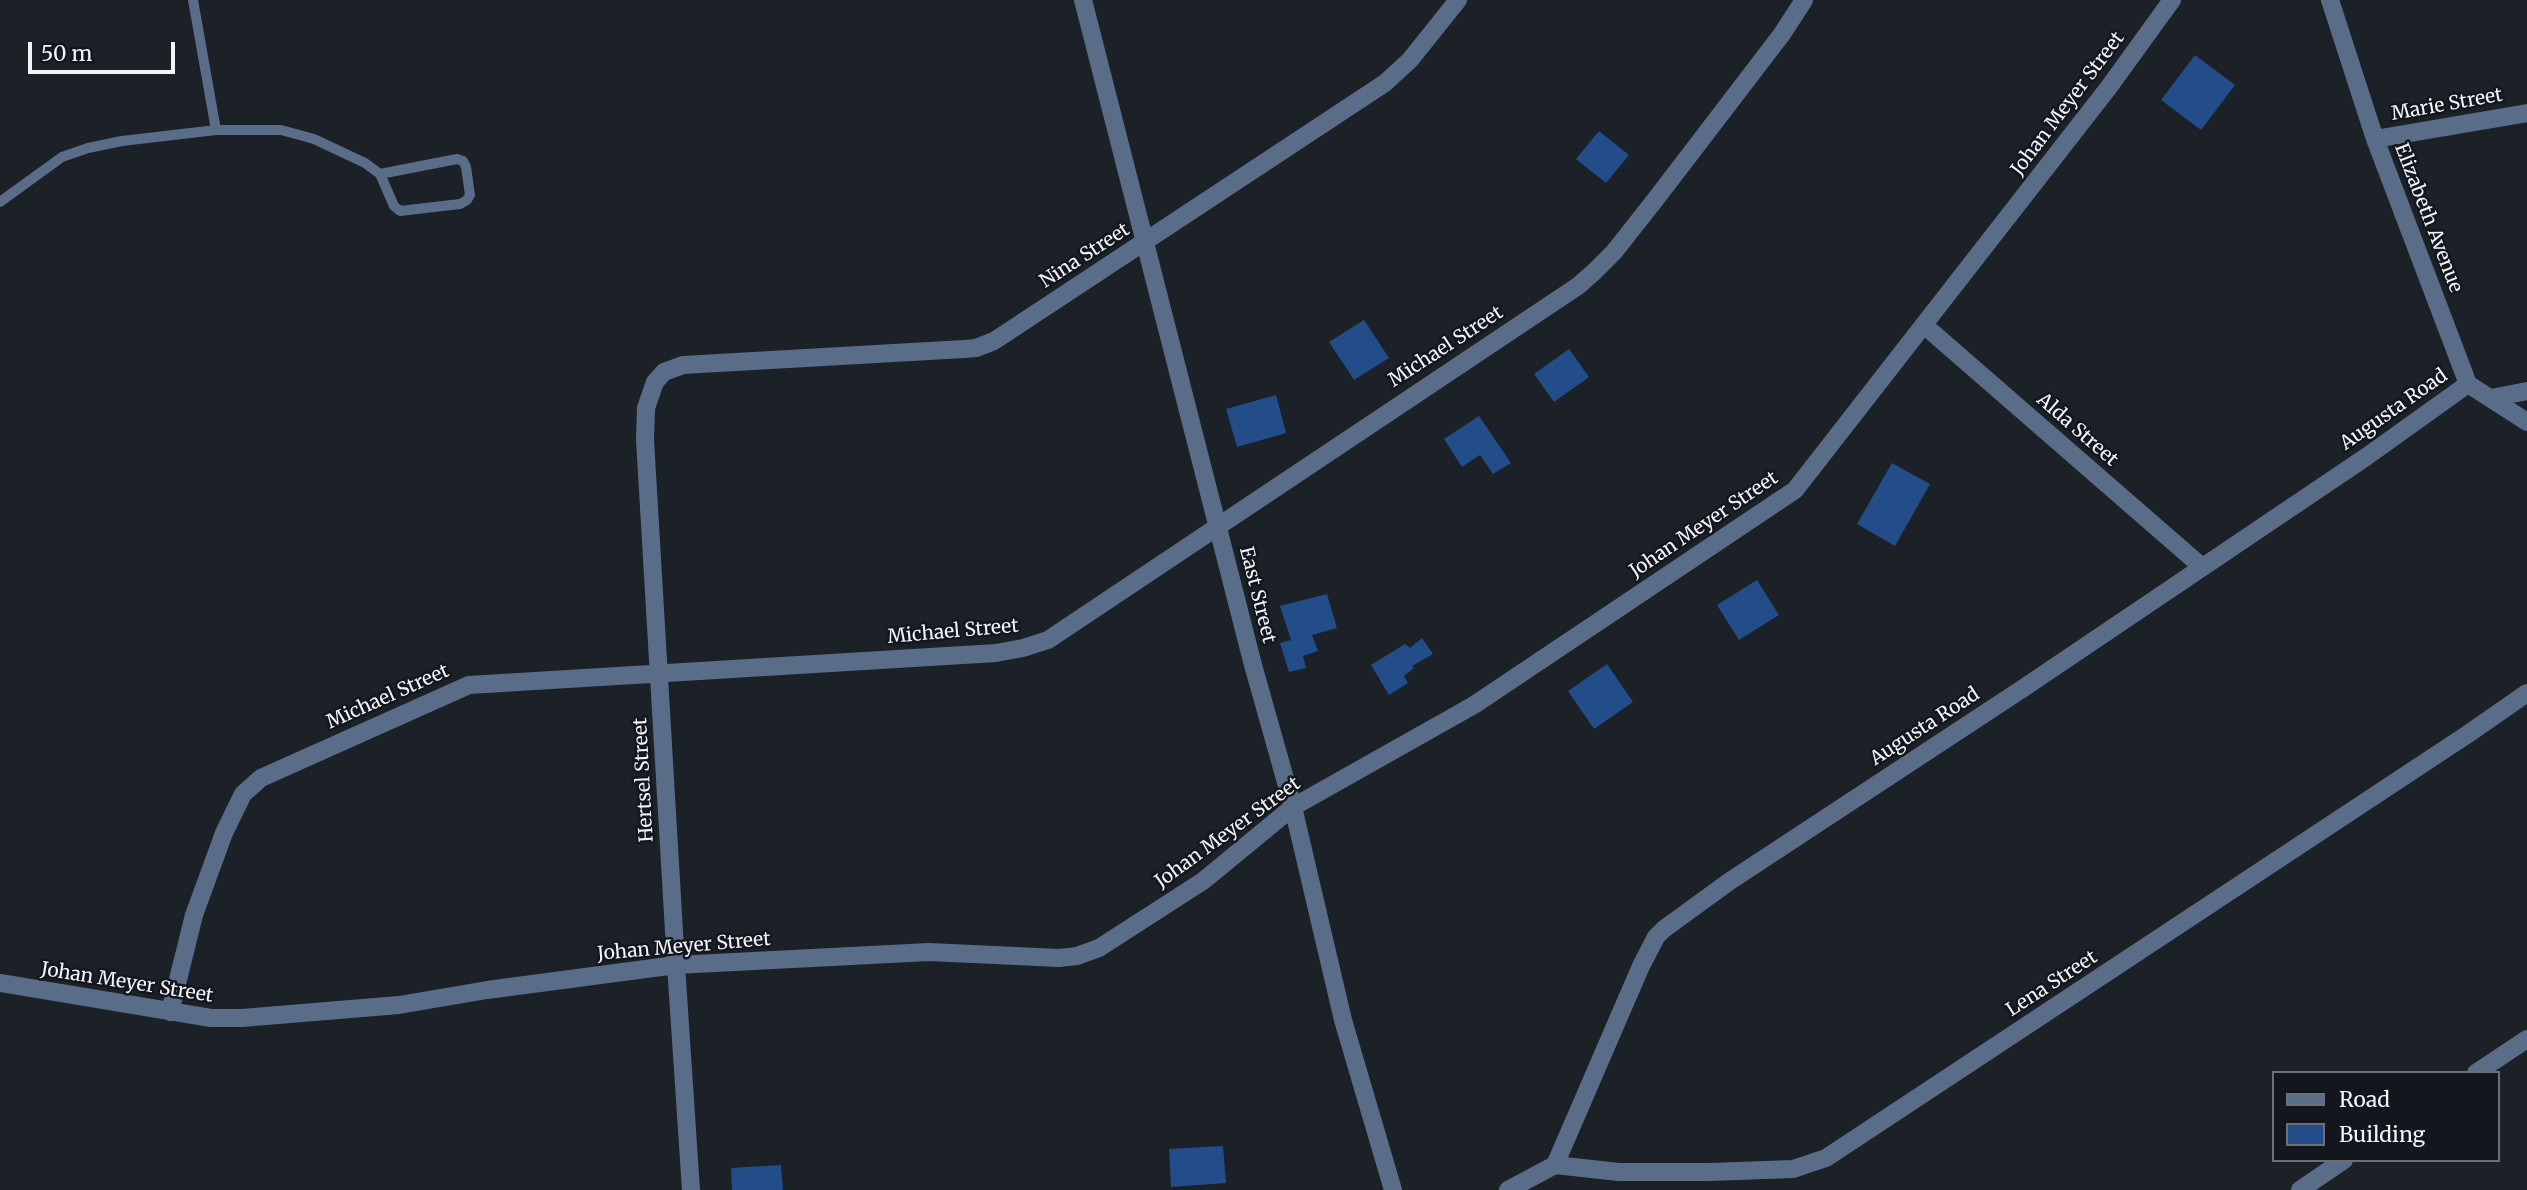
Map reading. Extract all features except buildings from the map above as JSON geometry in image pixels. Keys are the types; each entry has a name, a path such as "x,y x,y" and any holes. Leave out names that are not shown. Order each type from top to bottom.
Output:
{"street":[{"name":"Nina Street","path":"664,372 683,365 976,348 1003,336 1385,83 1410,60 1458,0"},
{"name":"Michael Street","path":"170,1012 194,915 224,833 243,794 261,778 463,686 996,653 1023,649 1048,640 1578,286 1614,252 1782,34 1804,0"},
{"name":"Johan Meyer Street","path":"0,983 170,1012 228,1019 359,1010 676,965 929,952 1059,958 1077,956 1099,948 1203,881 1293,807 1474,705 1795,489 2109,88 2172,0"},
{"name":"Elizabeth Avenue","path":"2330,0 2375,139 2468,384"},
{"name":"East Street","path":"1084,5 1252,665 1293,807 1343,1020 1393,1190"},
{"name":"Marie Street","path":"2375,139 2527,113"},
{"name":"Alda Street","path":"1924,326 2201,566"},
{"name":"Hertsel Street","path":"664,372 650,392 645,417 691,1190"},
{"path":"2468,384 2527,422"},
{"name":"Augusta Road","path":"1555,1165 1641,966 1656,937 1664,929 1730,881 2366,457 2468,384"},
{"path":"2491,398 2527,391"},
{"name":"Lena Street","path":"1555,1165 1660,1174 1780,1170 1802,1167 1826,1158 2468,734 2527,692"},
{"path":"2479,1071 2527,1039"},
{"path":"2300,1190 2341,1162"},
{"path":"1508,1190 1555,1165"}],"lane":[{"path":"193,0 216,130"},
{"path":"0,202 62,157 88,148 122,141 216,130 281,130 314,139 365,163 380,174 394,206 400,211 460,204 470,195 466,167 463,161 457,159 380,174"}]}
